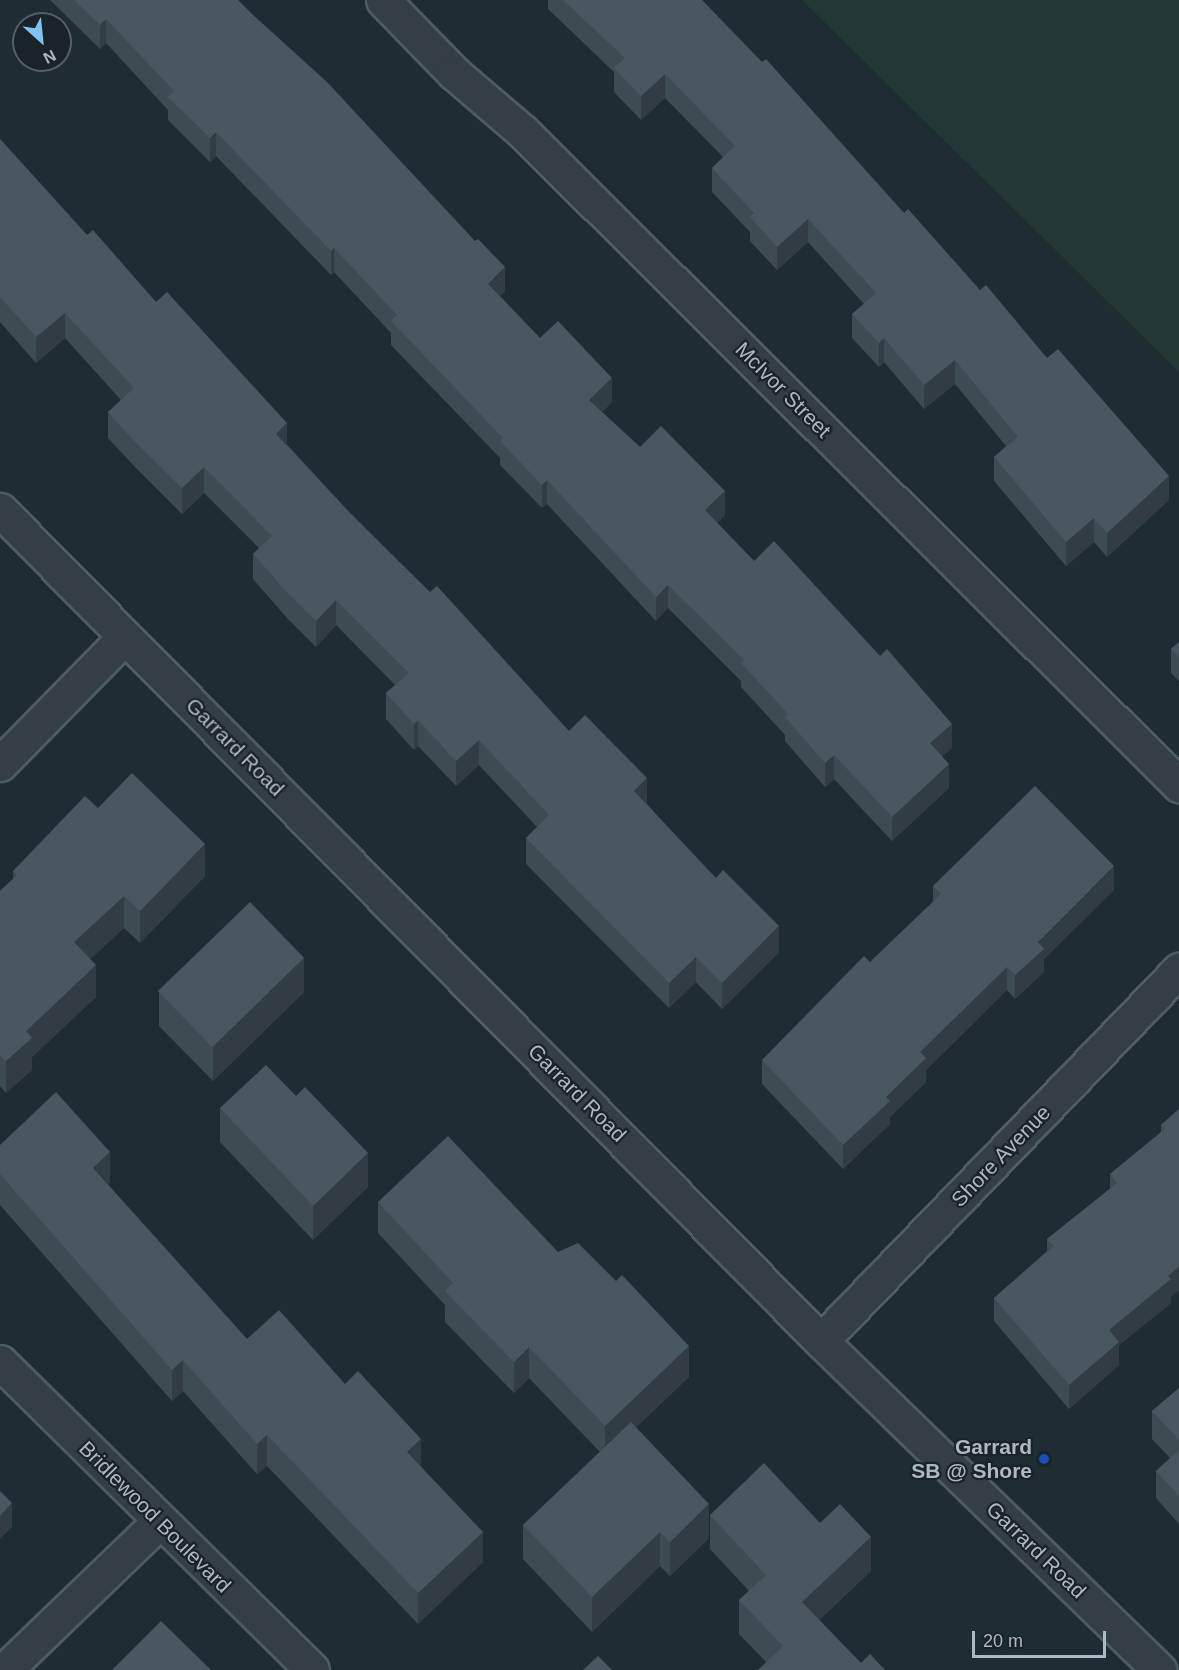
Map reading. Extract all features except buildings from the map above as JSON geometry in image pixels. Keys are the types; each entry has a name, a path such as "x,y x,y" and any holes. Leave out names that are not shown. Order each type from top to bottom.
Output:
{"street":[{"name":"McIvor Street","path":"383,0 454,73 523,132 1179,785"},
{"name":"Garrard Road","path":"0,510 821,1341 1159,1670"},
{"path":"0,764 125,637"},
{"name":"Shore Avenue","path":"821,1341 1179,970"},
{"name":"Bridlewood Boulevard","path":"0,1362 159,1522 312,1670"},
{"path":"5,1670 159,1522"}],"green space":[{"path":"802,0 1179,0 1179,372"}],"place":[{"name":"Garrard SB @ Shore","path":"1044,1459"}]}
